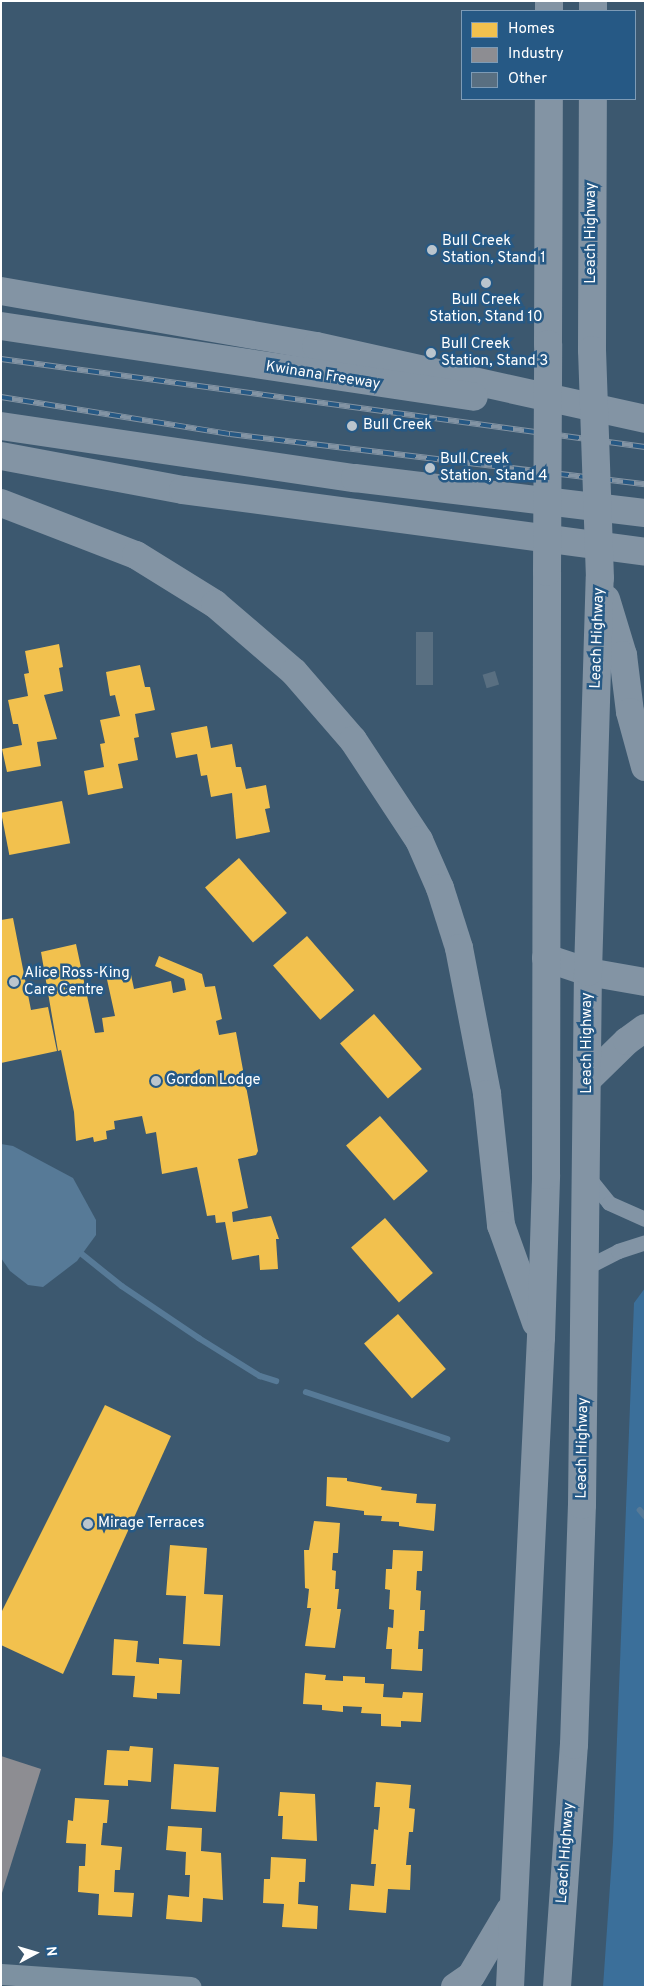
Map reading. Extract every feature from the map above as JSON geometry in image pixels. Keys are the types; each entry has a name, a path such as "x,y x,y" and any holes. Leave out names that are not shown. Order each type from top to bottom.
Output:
{"highway":[{"path":"510,1987 516,1900 541,1338 546,958 548,100"},
{"name":"Leach Highway","path":"557,1987 574,1745 587,1267 588,972 600,578 592,350 593,100"},
{"path":"1,291 316,346 645,419"},
{"name":"Kwinana Freeway","path":"1,326 409,389 645,419"},
{"path":"1,426 355,478 645,513"},
{"path":"1,456 183,490 645,552"},
{"path":"1,503 136,555 214,604 294,672 353,740 419,840 440,888 459,948 487,1094 501,1225 541,1338"},
{"path":"600,578 623,655 630,712 645,767"},
{"path":"546,958 588,972 645,982"},
{"path":"588,1079 627,1041 645,1028"},
{"path":"455,1987 471,1976 500,1932 516,1900"}],"main road":[{"path":"1,1974 191,1987"}],"street":[{"path":"588,1177 609,1203 645,1219"},
{"path":"587,1267 618,1251 645,1242"}],"shaded area":[{"path":"1,1144 13,1146 73,1178 96,1220 96,1235 77,1261 43,1287 28,1285 10,1271 1,1258"},
{"path":"645,1288 645,1987 603,1987 613,1842 634,1303"}],"building: Homes":[{"path":"59,644 63,667 59,668 63,691 44,695 57,739 37,742 41,766 7,772 2,749 22,745 18,724 13,724 8,700 28,696 24,674 29,673 25,651"},
{"path":"140,665 145,687 150,687 155,710 135,714 139,737 134,738 138,760 118,764 123,788 88,795 84,771 104,767 100,744 105,743 100,720 120,716 115,695 110,696 106,672"},
{"path":"207,726 211,748 232,744 236,767 241,767 246,789 266,785 270,808 265,809 270,832 236,839 232,793 211,797 207,775 201,776 197,754 176,758 171,733"},
{"path":"62,801 70,843 9,855 1,813"},
{"path":"239,858 287,913 253,943 205,888"},
{"name":"Alice Ross-King Care Centre","path":"13,918 31,1010 48,1007 57,1051 1,1063 1,920"},
{"path":"307,936 354,990 320,1020 273,966"},
{"name":"Gordon Lodge","path":"76,944 95,1033 104,1032 102,1018 115,1016 106,975 130,970 134,989 171,981 173,993 186,990 184,979 155,966 159,956 202,974 205,987 215,986 222,1019 216,1021 219,1035 236,1032 258,1151 256,1155 238,1159 248,1208 232,1212 233,1222 271,1216 279,1239 276,1239 278,1269 260,1270 259,1255 232,1260 225,1222 216,1223 215,1215 207,1216 197,1167 162,1174 156,1132 146,1134 142,1116 114,1121 115,1129 106,1131 107,1139 94,1142 93,1137 76,1141 74,1112 61,1050 58,1051 41,952"},
{"path":"374,1014 422,1069 388,1099 340,1044"},
{"path":"380,1116 428,1171 394,1201 346,1146"},
{"path":"385,1218 433,1273 399,1303 351,1248"},
{"path":"398,1314 446,1369 412,1399 364,1344"},
{"name":"Mirage Terraces","path":"105,1405 171,1436 63,1674 1,1645 1,1613"},
{"path":"327,1477 347,1478 347,1481 382,1487 381,1490 417,1494 416,1503 436,1504 434,1531 399,1526 399,1522 381,1521 382,1516 364,1515 364,1511 326,1506"},
{"path":"314,1521 340,1523 338,1553 333,1553 332,1570 336,1571 335,1589 339,1589 337,1609 341,1609 335,1648 305,1646 311,1608 307,1608 309,1589 305,1588 304,1550 309,1550"},
{"path":"170,1545 207,1548 204,1594 223,1595 220,1646 183,1644 186,1596 166,1595"},
{"path":"393,1550 423,1551 422,1571 417,1571 416,1590 421,1591 420,1610 425,1610 424,1631 419,1631 418,1649 423,1649 422,1671 391,1669 392,1649 386,1649 388,1627 393,1628 394,1610 389,1609 390,1590 385,1589 386,1569 392,1569"},
{"path":"114,1639 138,1641 136,1662 159,1664 159,1658 182,1660 180,1694 157,1693 157,1699 133,1697 135,1676 112,1675"},
{"path":"305,1673 326,1675 325,1680 343,1681 343,1676 365,1677 365,1683 384,1684 383,1697 402,1698 403,1692 423,1693 421,1722 401,1721 401,1727 381,1726 381,1714 361,1713 362,1707 343,1706 343,1712 322,1710 322,1705 303,1704"},
{"path":"130,1746 153,1748 151,1782 128,1780 128,1786 104,1785 107,1750 129,1751"},
{"path":"174,1764 219,1767 216,1812 171,1809"},
{"path":"376,1782 411,1785 409,1808 415,1809 413,1832 409,1832 406,1865 411,1865 410,1890 388,1889 386,1913 349,1910 351,1884 374,1886 376,1864 371,1864 374,1829 378,1830 380,1807 374,1807"},
{"path":"280,1792 315,1794 317,1841 282,1839 283,1816 278,1816"},
{"path":"75,1798 109,1800 107,1823 103,1823 101,1845 122,1847 120,1870 115,1870 114,1892 134,1893 132,1917 98,1915 99,1894 78,1892 79,1866 85,1866 86,1844 66,1843 68,1820 73,1821"},
{"path":"168,1826 202,1828 201,1851 221,1853 223,1900 203,1898 202,1922 166,1919 168,1895 189,1897 190,1875 185,1875 186,1852 166,1850"},
{"path":"271,1857 306,1859 305,1882 299,1882 298,1904 318,1906 317,1929 282,1927 284,1904 263,1903 264,1879 270,1879"}],"building: Industry":[{"path":"1,1756 41,1769 2,1893 1,1893"}],"building: Other":[{"path":"416,632 433,632 433,685 416,685"},
{"path":"495,671 499,684 487,688 483,675"}],"waterway":[{"path":"82,1254 122,1286 199,1338 260,1376 276,1381"},
{"path":"306,1392 447,1439"},
{"path":"640,1510 645,1516"}],"railway":[{"path":"1,359 645,447"},
{"path":"1,397 230,434 645,484"}],"place":[{"name":"Bull Creek Station, Stand 1","path":"432,250"},
{"name":"Bull Creek Station, Stand 10","path":"486,283"},
{"name":"Bull Creek Station, Stand 3","path":"431,353"},
{"name":"Bull Creek","path":"352,426"},
{"name":"Bull Creek Station, Stand 4","path":"430,468"},
{"name":"Alice Ross-King Care Centre","path":"14,982"},
{"name":"Gordon Lodge","path":"156,1081"},
{"name":"Mirage Terraces","path":"88,1524"}]}
